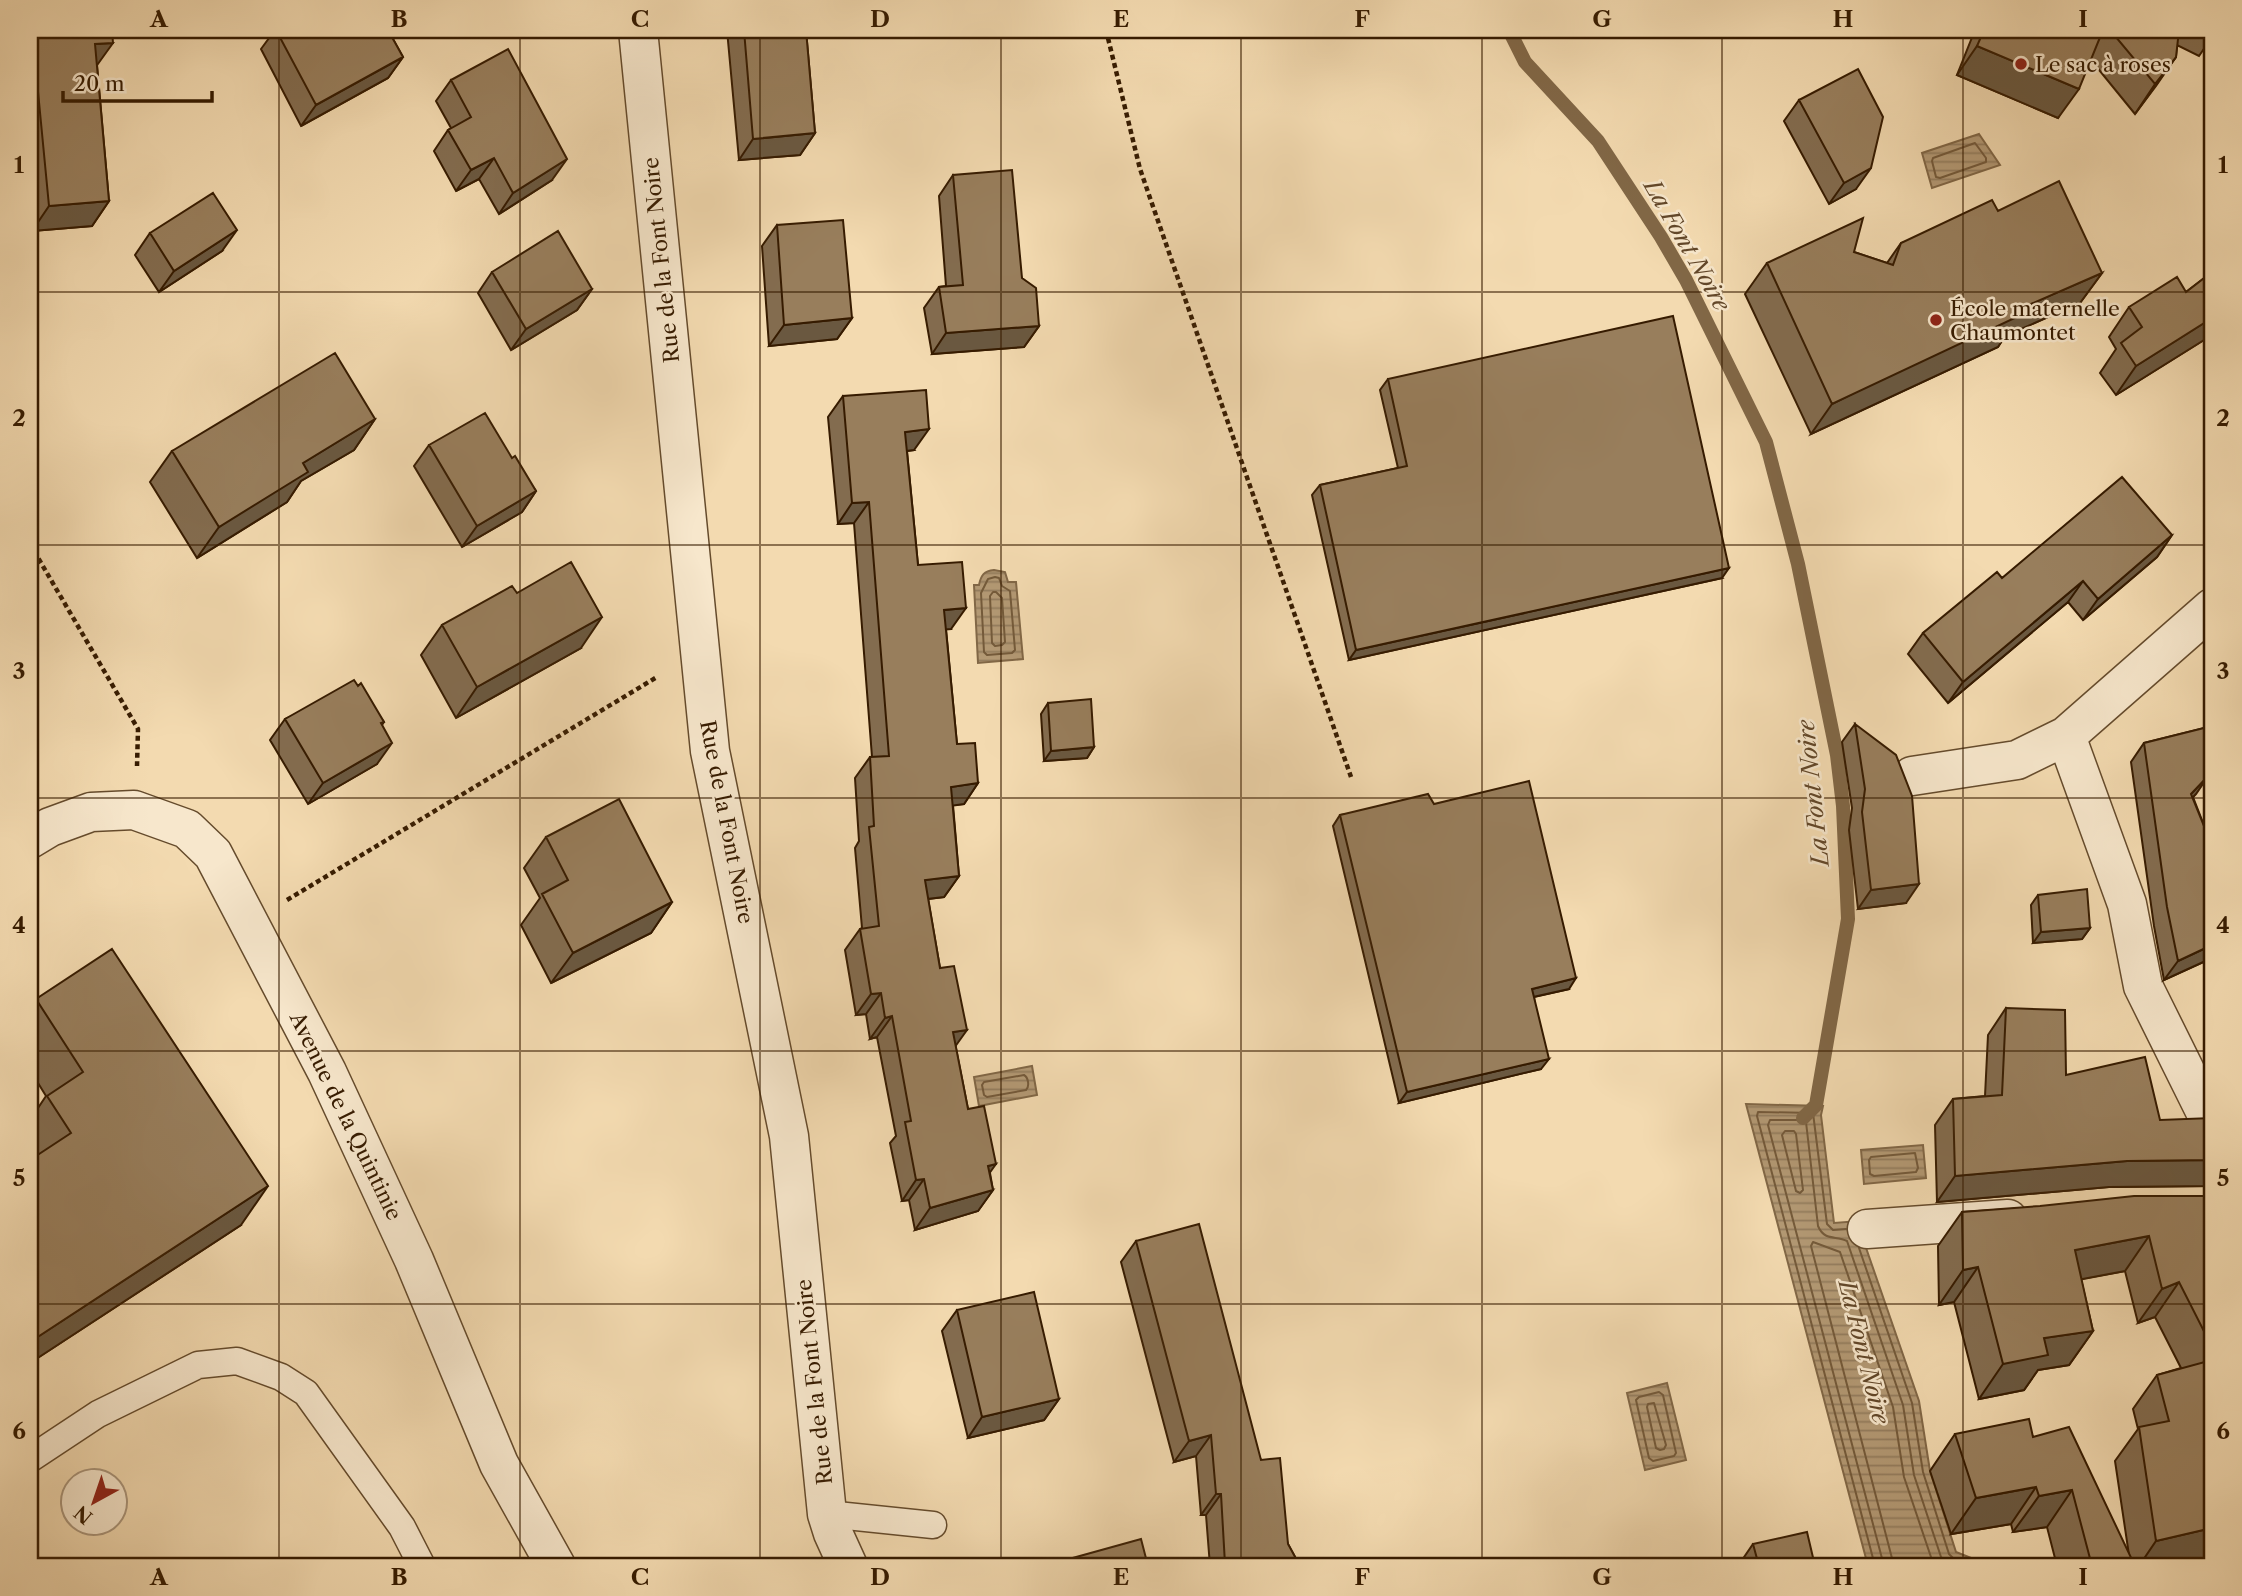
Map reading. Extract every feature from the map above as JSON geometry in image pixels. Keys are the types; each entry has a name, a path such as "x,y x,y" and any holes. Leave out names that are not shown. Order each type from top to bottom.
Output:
{"street":[{"name":"Rue de la Font Noire","path":"638,30 710,751 789,1136 827,1514 848,1566"},
{"path":"1912,776 2017,760 2066,736 2212,608"},
{"path":"2066,736 2127,904 2143,986 2212,1125"},
{"name":"Avenue de la Quintinie","path":"30,839 50,827 90,811 134,810 187,829 213,854 327,1073 414,1260 499,1464 556,1566"},
{"path":"1867,1229 2041,1216"}],"lane":[{"path":"30,1459 98,1414 198,1365 237,1361 281,1377 306,1393 402,1527 422,1566"},
{"path":"827,1514 933,1525"}],"path":[{"path":"1105,30 1140,169 1352,777"},
{"path":"30,544 138,729 134,810"},
{"path":"250,922 700,652"}],"water":[{"path":"1979,134 2000,165 1932,188 1922,153"},
{"path":"994,570 1005,572 1008,582 1016,582 1023,659 978,663 974,585 979,585 985,573"},
{"path":"1032,1066 1037,1095 979,1106 974,1077"},
{"path":"1746,1104 1823,1106 1821,1115 1834,1223 1859,1221 1919,1401 1930,1471 1956,1552 1983,1566 1868,1566"},
{"path":"1923,1145 1926,1178 1864,1184 1861,1150"},
{"path":"1667,1383 1686,1460 1645,1470 1627,1393"}],"building":[{"path":"30,30 112,30 113,43 95,44 109,201 49,206 34,50 30,50"},
{"path":"276,30 388,30 403,57 316,105"},
{"path":"744,30 806,30 815,133 753,139"},
{"path":"1984,30 2103,30 2079,89 1977,46"},
{"path":"2110,30 2179,30 2176,57 2155,84"},
{"path":"508,49 567,159 513,193 494,158 471,170 448,130 471,117 451,80"},
{"path":"1858,69 1883,117 1871,168 1844,183 1799,100"},
{"path":"1012,170 1022,278 1036,288 1039,326 946,333 939,287 963,285 953,175"},
{"path":"2059,181 2102,273 2017,310 2019,316 1832,404 1767,263 1863,218 1854,252 1893,265 1901,243 1992,200 1998,211"},
{"path":"213,193 237,230 174,271 150,233"},
{"path":"843,220 852,318 784,325 777,225"},
{"path":"558,231 592,289 526,329 492,272"},
{"path":"2212,272 2212,318 2136,366 2121,343 2142,327 2129,307 2177,277 2186,292"},
{"path":"1673,316 1729,568 1356,650 1320,485 1407,466 1388,379"},
{"path":"335,353 375,419 303,463 308,472 219,527 172,451"},
{"path":"926,390 929,429 905,432 918,565 962,562 966,608 944,610 957,744 975,743 978,783 951,787 959,876 925,880 940,968 954,966 967,1030 953,1032 968,1109 984,1106 996,1164 988,1166 993,1190 930,1208 924,1179 916,1180 905,1122 911,1121 892,1016 885,1018 881,993 871,994 860,929 879,926 869,827 874,826 870,757 889,756 869,502 852,503 843,396"},
{"path":"485,413 536,491 477,526 429,445"},
{"path":"2122,477 2172,535 2098,599 2083,581 1963,682 1923,633 1997,572 2002,578"},
{"path":"571,562 602,617 477,687 442,625 512,586 517,593"},
{"path":"354,680 358,686 361,683 384,722 381,723 392,743 323,783 285,719"},
{"path":"1091,699 1094,747 1051,751 1048,703"},
{"path":"1855,724 1896,755 1912,796 1919,884 1871,890 1862,812 1865,789"},
{"path":"2212,726 2212,760 2206,763 2209,775 2191,794 2212,846 2212,945 2178,961 2167,907 2144,743"},
{"path":"1529,781 1576,978 1532,989 1549,1059 1407,1092 1340,815 1428,794 1434,804"},
{"path":"619,799 672,902 573,953 542,894 568,880 546,837"},
{"path":"2087,889 2090,928 2041,932 2038,895"},
{"path":"112,949 268,1186 30,1342 30,1160 71,1133 47,1096 83,1072 36,999"},
{"path":"2006,1008 2065,1010 2066,1075 2145,1057 2160,1120 2212,1118 2212,1160 2127,1161 1955,1176 1953,1099 2002,1095"},
{"path":"2134,1196 2212,1196 2212,1347 2179,1282 2162,1289 2149,1236 2075,1250 2093,1331 2044,1338 2048,1355 2003,1364 1978,1267 1963,1270 1962,1212"},
{"path":"1199,1224 1261,1460 1280,1458 1288,1544 1300,1566 1225,1564 1221,1494 1216,1494 1211,1435 1189,1441 1136,1241"},
{"path":"1034,1292 1059,1399 982,1417 957,1310"},
{"path":"2212,1360 2212,1528 2156,1541 2139,1427 2169,1421 2157,1375"},
{"path":"2029,1419 2033,1437 2069,1427 2135,1566 2092,1566 2072,1490 2039,1496 2036,1487 1976,1498 1955,1434"},
{"path":"1807,1532 1815,1566 1759,1566 1753,1544"},
{"path":"1141,1539 1148,1566 1071,1566 1069,1559"}],"waterway":[{"name":"La Font Noire","path":"1509,30 1525,62 1598,141 1661,237 1686,280 1766,442 1798,564 1837,755 1843,806 1848,919 1816,1105 1803,1118"}],"place":[{"name":"Le sac à roses","path":"2021,64"},
{"name":"École maternelle Chaumontet","path":"1936,320"}]}
